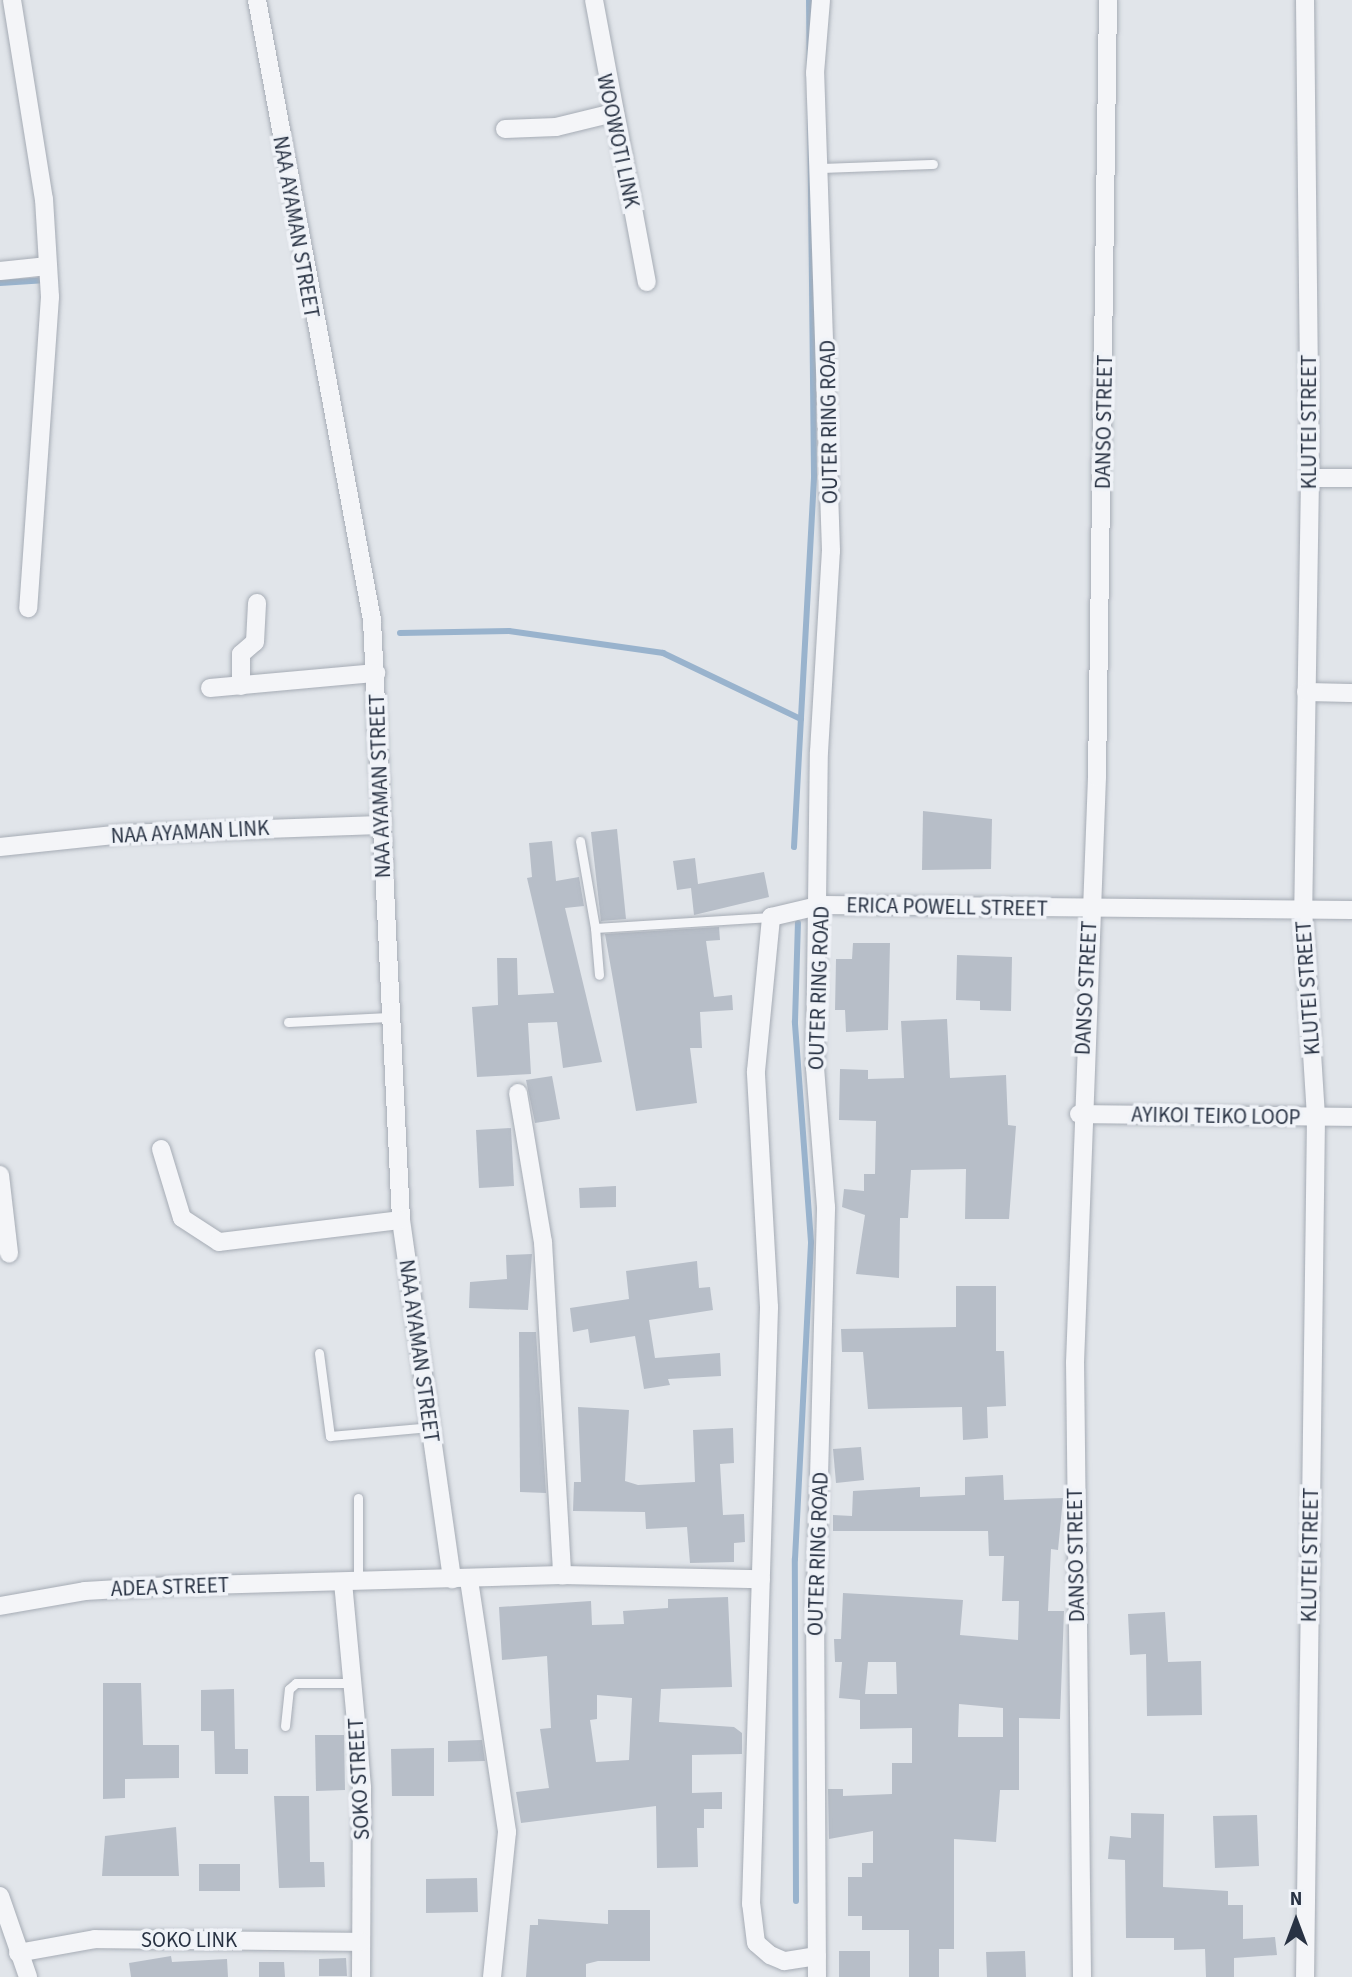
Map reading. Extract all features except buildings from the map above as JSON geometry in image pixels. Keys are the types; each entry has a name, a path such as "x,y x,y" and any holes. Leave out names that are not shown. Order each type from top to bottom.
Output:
{"street":[{"path":"12,0 49,272 50,297 28,608"},
{"name":"NAA AYAMAN STREET","path":"257,0 372,620 389,1017 401,1220 430,1427 507,1832 492,1977"},
{"name":"WOOWOTI LINK","path":"594,0 613,113 648,282"},
{"name":"OUTER RING ROAD","path":"817,1977 815,1630 826,1237 816,1068 822,905 819,752 831,481 816,73 821,0"},
{"name":"DANSO STREET","path":"1082,1977 1074,1494 1079,1114 1091,910 1108,0"},
{"name":"KLUTEI STREET","path":"1305,0 1310,478 1303,910 1316,1117 1305,1977"},
{"path":"505,129 556,127 613,113"},
{"path":"0,271 49,272"},
{"path":"1310,478 1352,478"},
{"path":"241,685 241,654 255,642 257,603"},
{"path":"210,688 376,673"},
{"path":"1306,692 1352,693"},
{"name":"NAA AYAMAN LINK","path":"0,847 122,834 380,825"},
{"name":"ERICA POWELL STREET","path":"771,917 795,908 822,905 1091,910 1352,910"},
{"path":"771,917 756,1072 769,1307 752,1926 756,1943 770,1955 784,1961 817,1956"},
{"path":"518,1093 543,1242 562,1576"},
{"name":"AYIKOI TEIKO LOOP","path":"1079,1114 1352,1117"},
{"path":"161,1149 182,1218 219,1242 296,1237 401,1220"},
{"path":"0,1175 9,1253"},
{"name":"ADEA STREET","path":"0,1605 106,1588 562,1576 761,1579"},
{"name":"SOKO STREET","path":"351,1581 352,1683 362,1801 360,1977"},
{"path":"1,1905 28,1977"},
{"name":"SOKO LINK","path":"18,1953 95,1939 361,1942"}],"lane":[{"path":"819,168 933,164"},
{"path":"580,841 595,928 599,975"},
{"path":"595,928 771,917"},
{"path":"288,1022 389,1017"},
{"path":"319,1353 330,1436 430,1427"},
{"path":"351,1581 358,1498"},
{"path":"285,1726 289,1689 296,1683 352,1683"}],"waterway":[{"path":"794,847 814,475 809,0"},
{"path":"0,283 47,280"},
{"path":"400,633 509,631 663,653 801,719"},
{"path":"796,1901 795,1559 811,1242 795,1022 798,923"}]}
